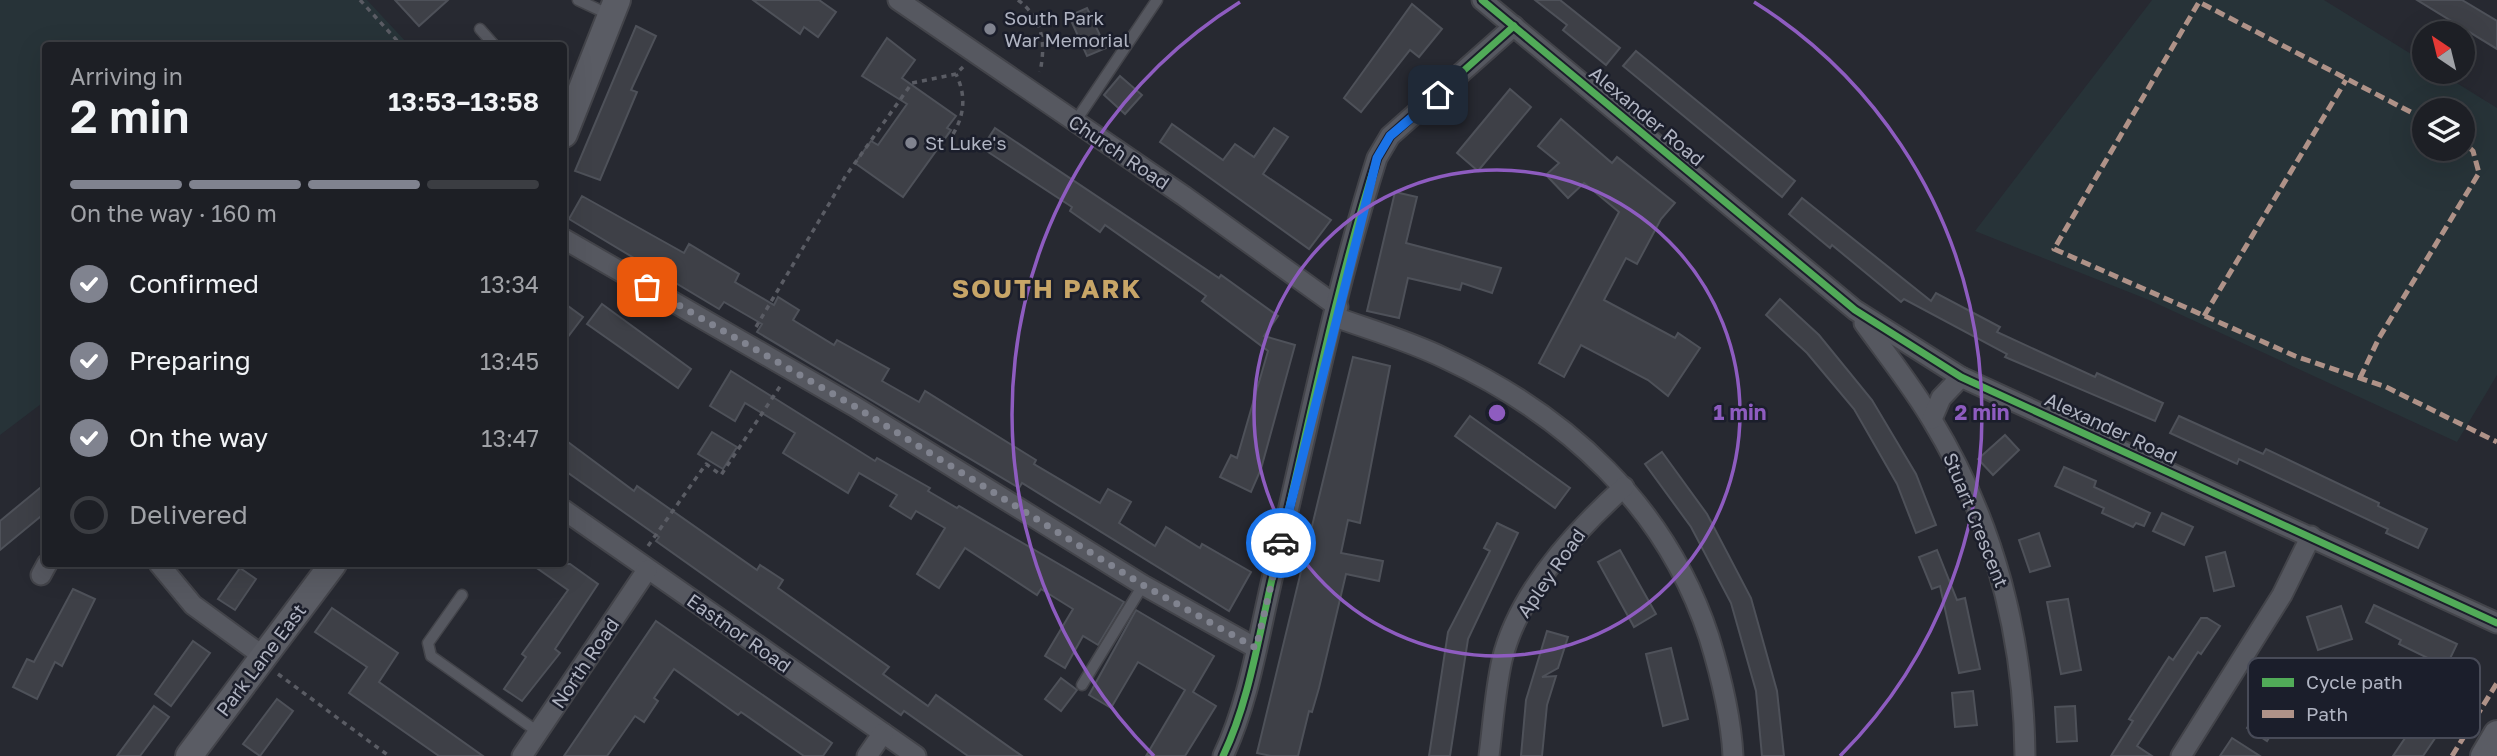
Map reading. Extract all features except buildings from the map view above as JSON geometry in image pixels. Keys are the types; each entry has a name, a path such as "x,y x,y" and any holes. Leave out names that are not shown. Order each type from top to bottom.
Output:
{"street":[{"name":"Church Road","path":"898,0 1075,122 1336,312 1443,357 1513,394 1600,460 1624,487 1690,583 1723,682 1733,756"},
{"name":"Alexander Road","path":"1482,0 1855,310 1961,377 2497,624"},
{"path":"567,116 570,98 614,8"},
{"path":"1223,756 1237,718 1256,648 1336,312 1377,158 1390,136 1514,26"},
{"path":"567,241 854,406 1143,585 1256,648"},
{"name":"Stuart Crescent","path":"1855,310 1932,419 1964,482 2010,604 2024,701 2025,756"},
{"path":"1932,419 1941,398 1961,377"},
{"name":"Apley Road","path":"1489,756 1502,661 1510,635 1542,580 1566,547 1624,487"},
{"name":"Eastnor Road","path":"567,512 916,756"},
{"path":"2181,756 2283,594 2311,536"},
{"name":"North Road","path":"522,756 642,566"},
{"path":"161,567 193,605 261,658"},
{"name":"Park Lane East","path":"189,756 331,567"},
{"path":"867,756 883,733"},
{"path":"2484,756 2497,734"}],"lane":[{"path":"578,0 614,8"},
{"path":"1075,122 1157,0"},
{"path":"480,29 491,42"},
{"path":"1082,685 1143,585"},
{"path":"462,595 428,643 431,656 538,732"}],"path":[{"path":"359,0 398,42"},
{"path":"1018,0 1033,14 1044,42 1039,75 1031,92"},
{"path":"746,344 845,177 912,83 956,74 977,55"},
{"path":"953,134 964,109 961,85 956,74"},
{"path":"642,566 706,464 721,475 790,371"},
{"path":"261,658 389,756"}],"shaded area":[{"path":"0,0 367,0 406,42 42,42 42,403 0,435"},
{"path":"2152,0 2324,0 2412,55 2412,84 2458,84 2497,108 2497,375 2457,442 2149,300 1975,231"}],"marked path":[{"path":"2412,113 2199,2 2054,249 2295,356 2386,387 2497,442"},
{"path":"2204,316 2346,80"},
{"path":"2360,378 2379,338 2479,173 2475,158"},
{"path":"2480,711 2497,683"},
{"path":"2452,756 2463,738"}],"cycle path":[{"path":"1482,0 1855,310 1961,377 2497,623"},
{"path":"1223,756 1247,689 1334,312 1377,158 1390,136 1514,26"}],"way so far":[{"path":"647,287 854,406 1143,585 1256,648 1281,543"}],"place":[{"name":"South Park War Memorial","path":"990,29"},
{"name":"St Luke's","path":"911,143"}],"district":[{"name":"SOUTH PARK","path":"1047,289"}],"route":[{"path":"1281,543 1335,317 1377,158 1390,136 1438,95"}]}
